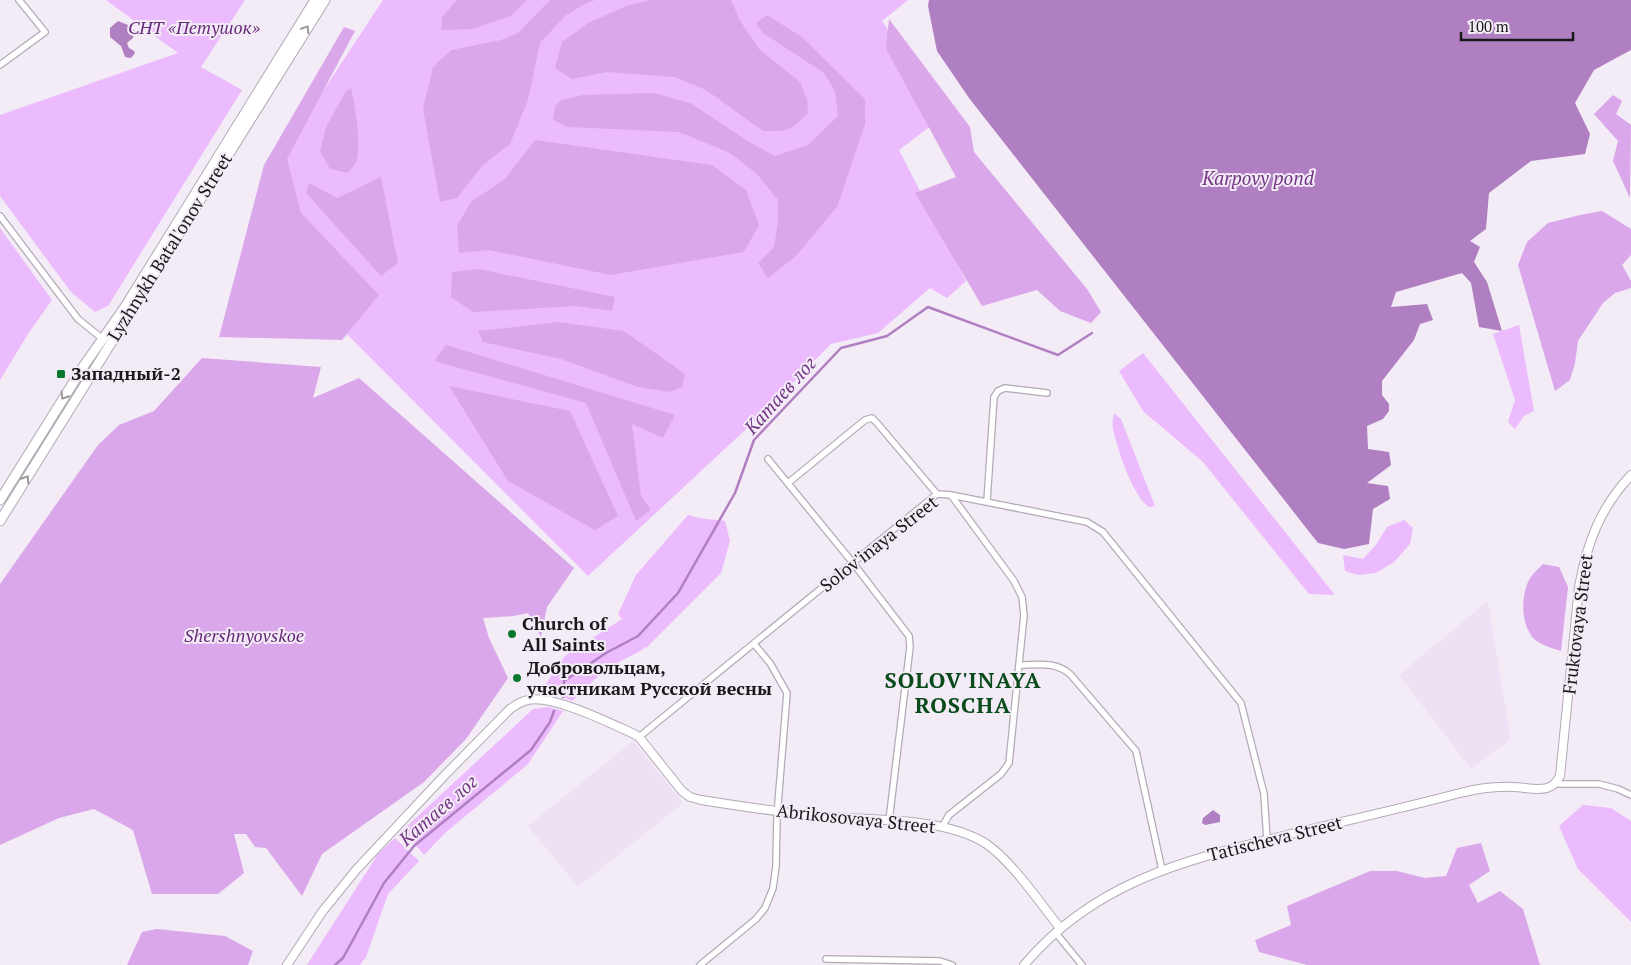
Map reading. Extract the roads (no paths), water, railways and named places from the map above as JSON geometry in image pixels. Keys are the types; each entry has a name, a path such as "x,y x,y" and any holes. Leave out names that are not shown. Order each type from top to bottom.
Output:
{"main road":[{"name":"Lyzhnykh Batal'onov Street","path":"0,520 125,307 315,0"},
{"name":"Lyzhnykh Batal'onov Street","path":"0,500 81,370 106,341 325,0"}],"street":[{"path":"0,66 45,32 19,0"},
{"path":"0,216 78,319 106,341"},
{"path":"987,501 993,403 997,393 1005,388 1047,393"},
{"path":"788,483 865,420 872,418 937,494"},
{"path":"768,459 906,630 911,642 889,821"},
{"name":"Fruktovaya Street","path":"1554,784 1560,776 1562,766 1579,587 1584,562 1590,538 1602,514 1617,490 1631,476"},
{"name":"Solov'inaya Street","path":"639,737 854,564 937,494 951,495 1088,522 1103,532 1241,703 1264,794 1267,840"},
{"path":"942,827 949,815 1001,774 1009,764 1024,615 1022,597 1014,581 951,495"},
{"path":"700,965 756,919 771,897 774,880 787,692 770,663 754,644"},
{"path":"1019,665 1057,665 1064,668 1136,751 1162,870"},
{"path":"287,965 322,912 362,863 510,709 528,700 536,699 604,721 639,737"},
{"name":"Abrikosovaya Street","path":"639,737 682,791 690,797 778,811 942,827 976,838 1005,860 1057,930"},
{"path":"1554,784 1599,784 1631,795"},
{"name":"Tatischeva Street","path":"1024,965 1057,930 1104,897 1162,870 1267,840 1466,792 1511,786 1547,788 1554,784"},
{"path":"1057,930 1082,965"},
{"path":"826,959 940,961 952,965"}],"water":[{"name":"Karpovy pond","path":"929,0 1631,0 1631,50 1594,70 1575,103 1590,134 1585,154 1531,161 1489,193 1486,229 1470,241 1480,247 1474,262 1487,282 1502,331 1479,327 1471,283 1462,273 1396,292 1391,307 1427,304 1433,320 1420,324 1414,340 1382,381 1382,395 1389,404 1389,411 1383,419 1367,426 1368,449 1389,452 1391,465 1367,483 1388,486 1390,499 1373,509 1369,544 1344,549 1318,543 969,98 937,51 928,6"},
{"path":"118,21 128,25 135,31 133,38 127,43 129,48 135,53 131,58 125,57 121,46 110,37 110,28"},
{"path":"1213,810 1220,815 1220,822 1205,825 1202,823 1203,818"}],"waterway":[{"name":"Катаев лог","path":"563,697 564,681 606,653 638,636 678,593 735,493 754,440 841,348 887,336 928,307 1058,355 1092,333"},
{"name":"Катаев лог","path":"335,965 343,958 384,883 414,846 531,750 550,722 554,711"}],"place":[{"name":"Западный-2","path":"61,374"},
{"name":"Church of All Saints","path":"512,634"},
{"name":"Добровольцам, участникам Русской весны","path":"517,678"}],"district":[{"name":"SOLOV'INAYA ROSCHA","path":"963,692"}],"park label":[{"name":"СНТ «Петушок»","path":"194,28"},
{"name":"Shershnyovskoe","path":"244,636"}]}
